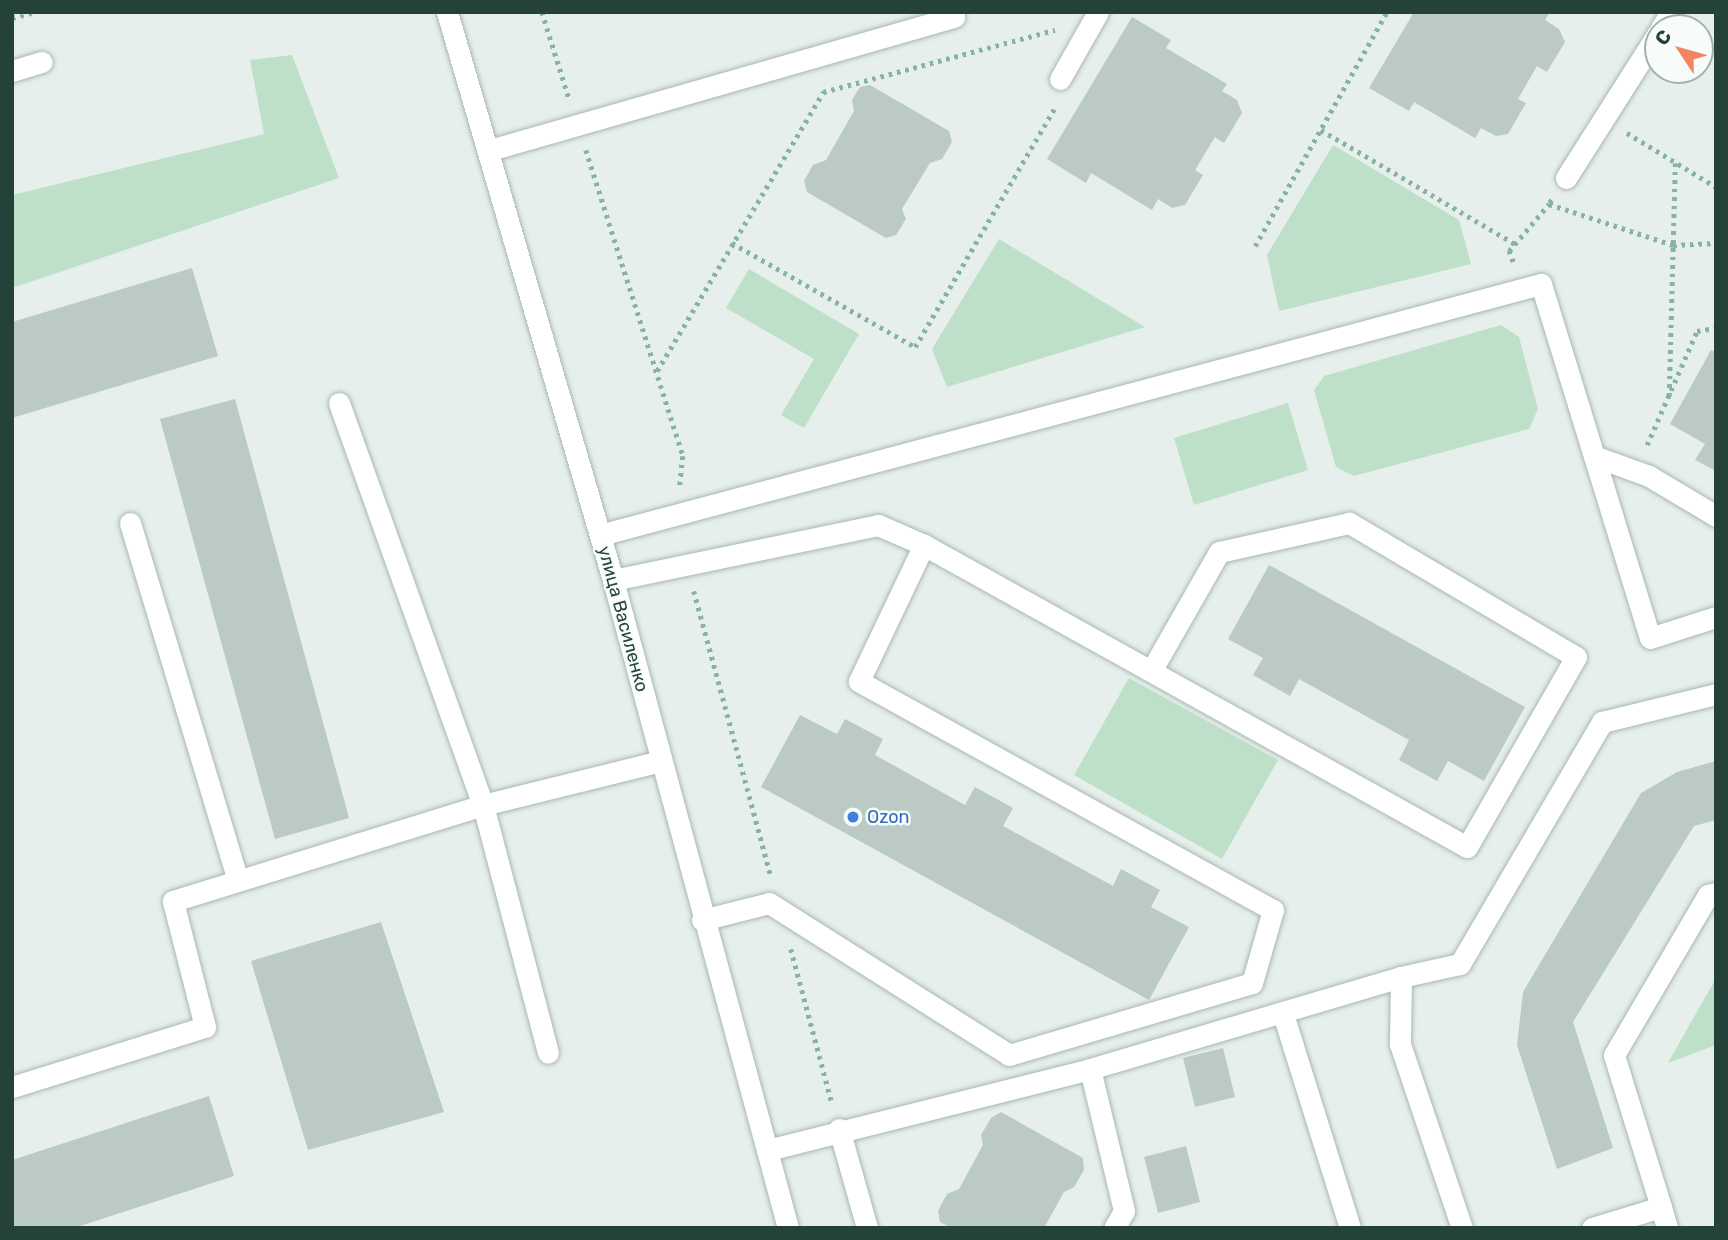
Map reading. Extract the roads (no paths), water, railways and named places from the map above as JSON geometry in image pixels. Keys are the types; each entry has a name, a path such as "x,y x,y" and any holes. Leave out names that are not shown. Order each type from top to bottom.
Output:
{"street":[{"name":"улица Василенко","path":"447,12 490,150 613,580 702,920 788,1228"},
{"path":"1060,89 1096,16"},
{"path":"490,150 954,17"},
{"path":"1566,178 1644,55"},
{"path":"12,71 42,62"},
{"path":"600,535 1541,284 1650,638 1716,617"},
{"path":"339,403 483,806 548,1053"},
{"path":"1594,456 1636,472 1716,516"},
{"path":"130,523 237,878"},
{"path":"613,580 878,524 924,545 1466,847 1576,657 1349,523 1219,552 1151,671"},
{"path":"702,920 769,903 1009,1055 1252,984 1273,910 859,681 924,545"},
{"path":"768,1150 839,1129 1090,1069 1401,977 1460,964 1602,722 1716,694"},
{"path":"12,1087 205,1027 173,901 237,878 483,806 661,761"},
{"path":"1667,1228 1614,1055 1708,895 1716,893"},
{"path":"1401,977 1400,1044 1462,1228"},
{"path":"1283,1014 1350,1228"},
{"path":"1090,1069 1124,1211 1114,1228"},
{"path":"839,1129 867,1228"},
{"path":"1592,1228 1661,1207"}],"place":[{"name":"Ozon","path":"853,817"}]}
